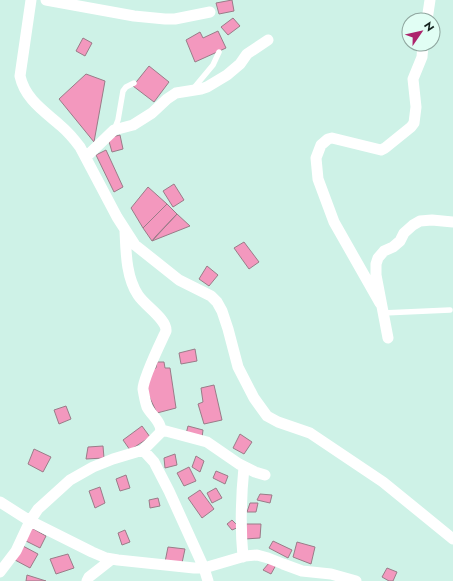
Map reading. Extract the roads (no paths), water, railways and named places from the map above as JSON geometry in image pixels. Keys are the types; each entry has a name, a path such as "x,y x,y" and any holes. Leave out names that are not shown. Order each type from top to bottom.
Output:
{"street":[{"path":"31,0 20,76 23,86 40,109 72,137 86,156 125,231 135,245 179,280 211,296 217,302 222,311 228,329 238,367 254,398 268,416 278,422 310,432 383,482 453,539"},
{"path":"46,0 134,16 165,19 175,19 210,12"},
{"path":"428,12 430,0"},
{"path":"86,156 114,130 133,125 152,113 176,93 207,87 226,75 240,64 247,54 268,40"},
{"path":"382,308 334,222 318,179 316,158 320,145 328,139 336,138 381,150 411,127 414,123 416,107 413,79 422,57 422,52"},
{"path":"388,338 376,275 376,264 378,258 384,251 400,242 404,233 420,221 432,220 453,222"},
{"path":"125,231 126,258 131,280 138,295 148,308 162,320 166,328 143,386 146,405 161,425 162,430"},
{"path":"0,572 16,551 30,521 38,509 70,480 93,467 143,450 162,430"},
{"path":"162,430 207,442 244,466 255,472 265,474"},
{"path":"143,450 154,462 169,491 204,568 208,581"},
{"path":"243,557 241,523 244,466"},
{"path":"0,502 30,521 92,552 112,559 204,568 243,557 258,555 302,570 356,581"},
{"path":"87,581 88,577 112,559"}],"lane":[{"path":"193,90 213,64 219,52"},
{"path":"114,130 118,120 123,91 134,82"},
{"path":"382,308 450,310"}]}
